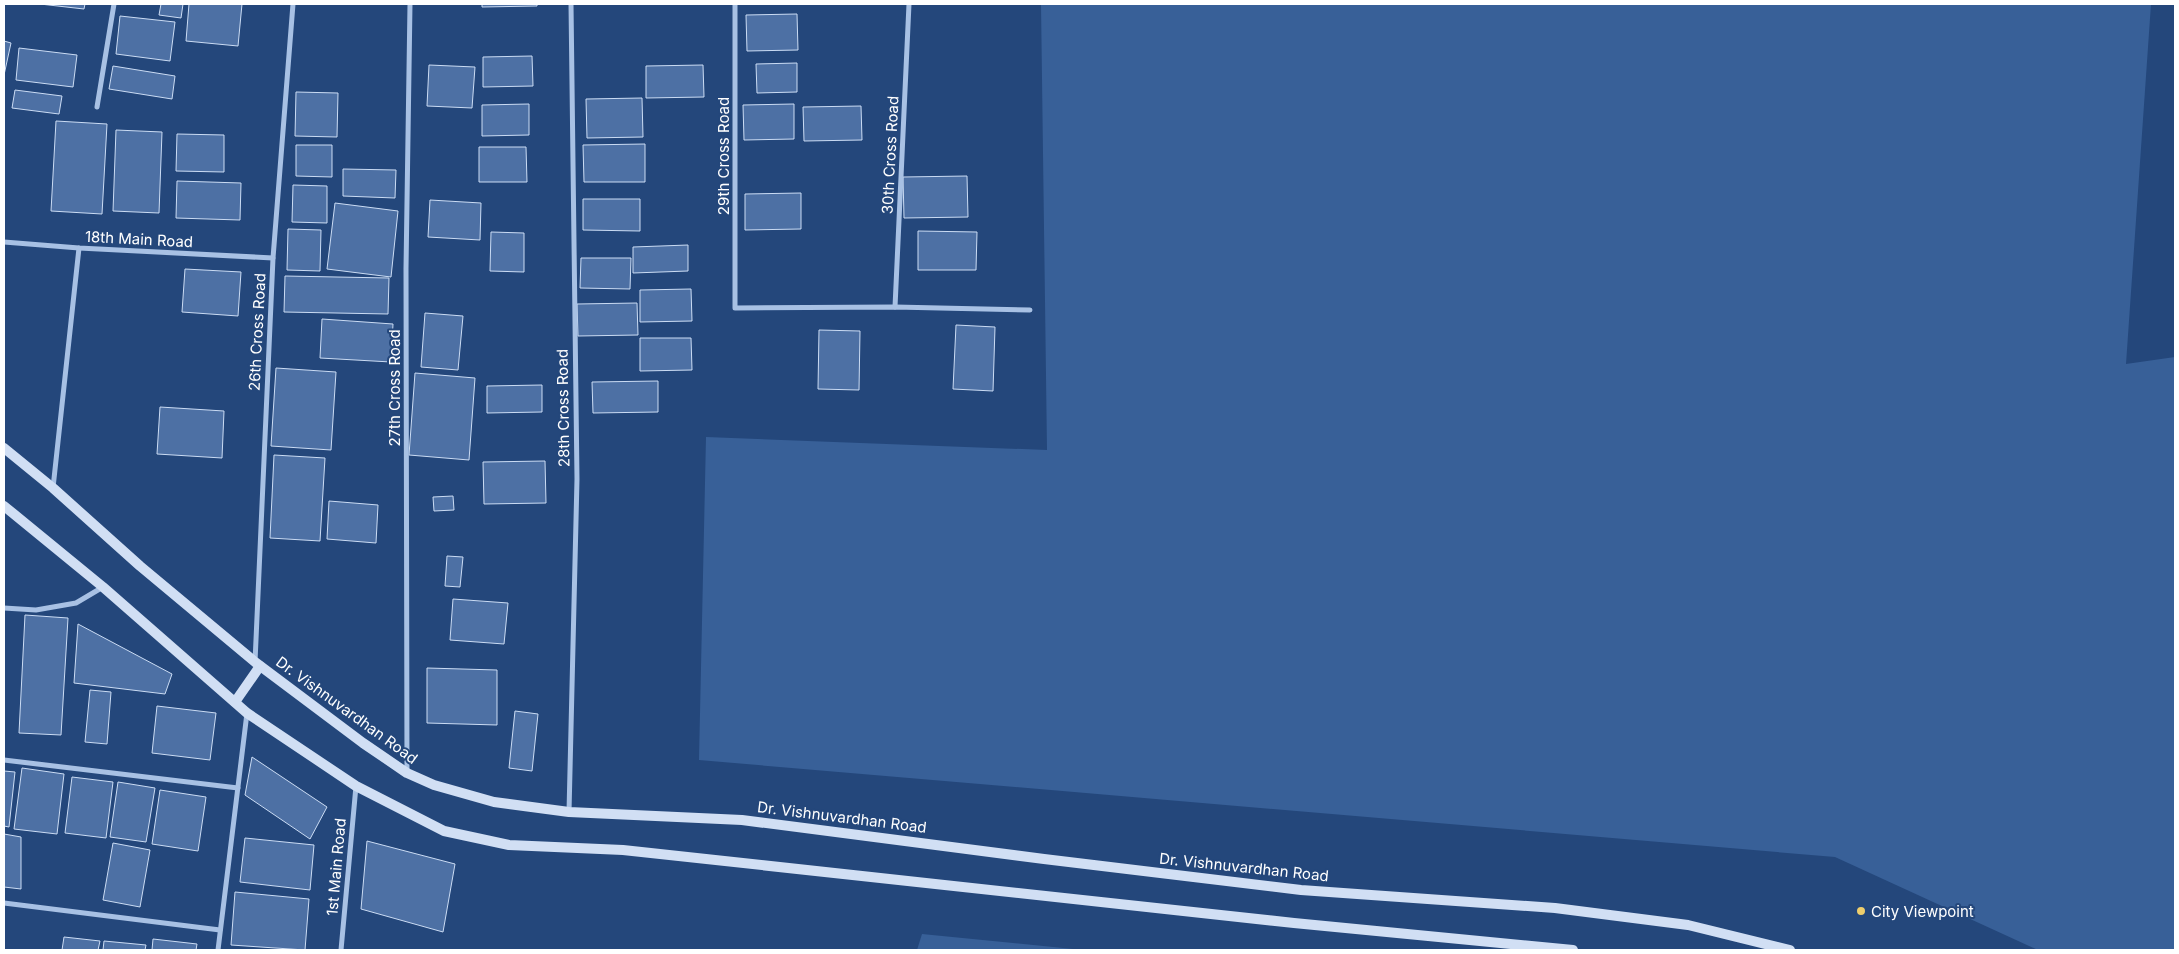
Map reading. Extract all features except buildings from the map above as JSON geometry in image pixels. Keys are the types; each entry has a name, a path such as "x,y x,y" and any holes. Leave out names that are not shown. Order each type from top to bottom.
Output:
{"main road":[{"name":"Dr. Vishnuvardhan Road","path":"4,448 53,488 140,566 258,664 363,743 407,773 434,785 494,802 569,812 742,820 1301,890 1555,908 1688,925 1790,950"},
{"path":"4,506 103,587 247,713 356,786 444,831 509,845 623,850 1294,923 1572,950"},
{"path":"235,702 258,664"}],"street":[{"path":"97,107 114,4"},
{"name":"26th Cross Road","path":"258,664 273,258 293,4"},
{"name":"27th Cross Road","path":"407,773 406,269 410,4"},
{"name":"28th Cross Road","path":"569,812 577,479 571,4"},
{"name":"29th Cross Road","path":"735,4 735,308 895,307"},
{"name":"30th Cross Road","path":"895,307 909,4"},
{"name":"18th Main Road","path":"4,242 79,248 273,258"},
{"path":"53,488 79,248"},
{"path":"895,307 1030,310"},
{"path":"4,608 36,610 76,603 103,587"},
{"path":"218,950 247,713"},
{"path":"4,760 238,788"},
{"name":"1st Main Road","path":"341,950 356,786"},
{"path":"4,903 220,930"}],"shaded area":[{"path":"1041,4 2151,4 2126,364 2175,357 2175,950 2038,950 1835,857 699,760 706,437 1047,450"},
{"path":"922,934 1083,950 917,950"}],"place":[{"name":"City Viewpoint","path":"1861,911"}]}
